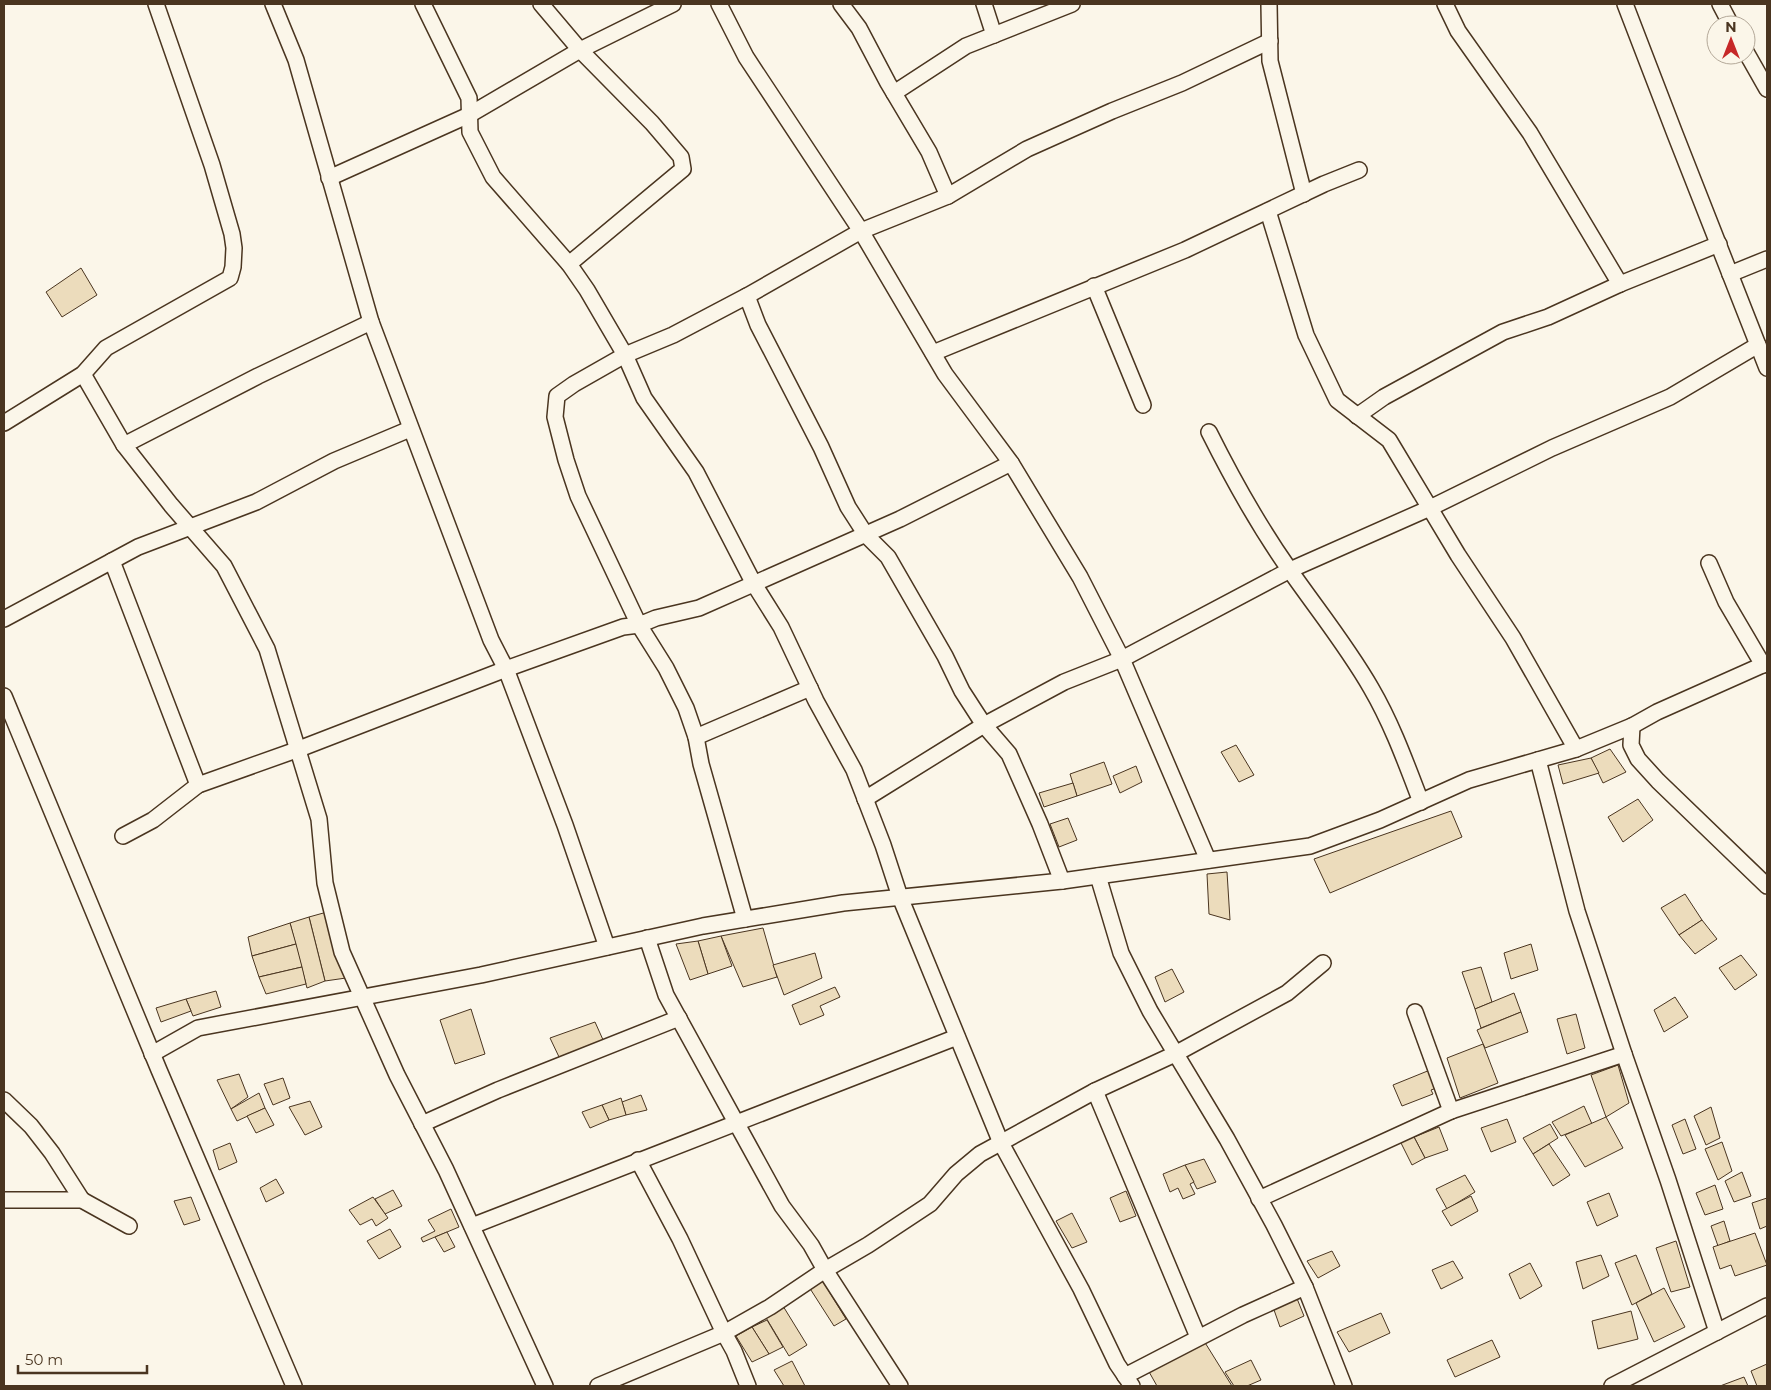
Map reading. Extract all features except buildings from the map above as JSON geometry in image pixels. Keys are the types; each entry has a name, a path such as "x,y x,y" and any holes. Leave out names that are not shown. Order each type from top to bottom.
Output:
{"street":[{"path":"4,423 83,374 106,348 230,278 233,267 234,248 232,234 212,165 156,4"},
{"path":"273,4 296,60 371,322 491,640 506,668 565,825 607,947"},
{"path":"423,4 469,98 470,132 493,177 570,264 587,290 625,355 644,398 696,472 754,584 781,628 810,688 854,770 883,845 900,897 1001,1143 1081,1289 1126,1382 1198,1337 1305,1287"},
{"path":"541,4 580,50 652,123 681,157 684,169 570,264"},
{"path":"329,178 469,115 580,50 673,4"},
{"path":"719,4 746,57 861,231 945,374 1011,463 1080,577 1122,659 1208,860"},
{"path":"841,4 859,28 929,152 948,196"},
{"path":"984,4 994,35"},
{"path":"894,93 966,46 1072,4"},
{"path":"1269,4 1270,62 1304,194"},
{"path":"1444,4 1458,31 1530,133 1620,284"},
{"path":"1625,4 1767,368"},
{"path":"745,919 701,764 696,737 686,708 666,668 639,625 578,496 566,460 556,417 557,396 625,355 673,335 747,296 861,231 948,196 1027,149 1112,111 1182,83 1270,41"},
{"path":"1753,65 1767,89"},
{"path":"933,353 1185,250 1359,170"},
{"path":"1268,211 1306,335 1338,400 1388,440 1458,555 1514,638 1576,749"},
{"path":"1356,416 1384,397 1502,332 1548,317 1620,284 1719,244"},
{"path":"1730,274 1767,259"},
{"path":"1094,286 1143,405"},
{"path":"747,296 758,325 821,446 848,507 866,535 888,557 945,656 962,691 984,725 1009,754 1062,881"},
{"path":"124,445 258,376 371,322"},
{"path":"865,799 984,725 1064,682 1122,659 1290,570 1430,508 1552,448 1670,398 1758,345"},
{"path":"83,374 124,445 224,566 267,649 319,819 325,883 342,952 397,1075 446,1170 545,1386"},
{"path":"4,619 138,547 256,502 334,461 410,429"},
{"path":"1209,432 1232,480 1255,518 1323,614 1371,687 1393,729 1421,802"},
{"path":"123,836 153,820 198,785 299,749 506,668 623,627 639,625 656,618 699,608 900,520 1011,463"},
{"path":"112,561 198,785"},
{"path":"152,1054 198,1028 481,976 703,926 843,902 1062,881 1310,846 1380,820 1469,780 1576,749 1632,726 1657,712 1765,664 1726,602 1709,563"},
{"path":"696,737 810,688"},
{"path":"4,696 152,1054 294,1386"},
{"path":"1632,726 1630,745 1638,759 1658,781 1767,886"},
{"path":"1538,760 1578,911 1717,1332"},
{"path":"1098,876 1121,953 1150,1011 1227,1139 1305,1287 1344,1386"},
{"path":"647,938 666,995 782,1206 812,1245 825,1270 900,1386"},
{"path":"598,1386 724,1333 770,1307 930,1204 956,1174 980,1154 1095,1091 1175,1054 1287,992 1323,963"},
{"path":"1415,1012 1451,1110"},
{"path":"422,1124 498,1090 679,1018"},
{"path":"472,1226 957,1037"},
{"path":"1259,1200 1451,1110 1624,1054"},
{"path":"1095,1091 1198,1337"},
{"path":"4,1100 30,1126 52,1153 82,1200 129,1226"},
{"path":"638,1160 680,1239 724,1333 734,1350 748,1386"},
{"path":"4,1200 82,1200"},
{"path":"1612,1386 1767,1306"}]}
